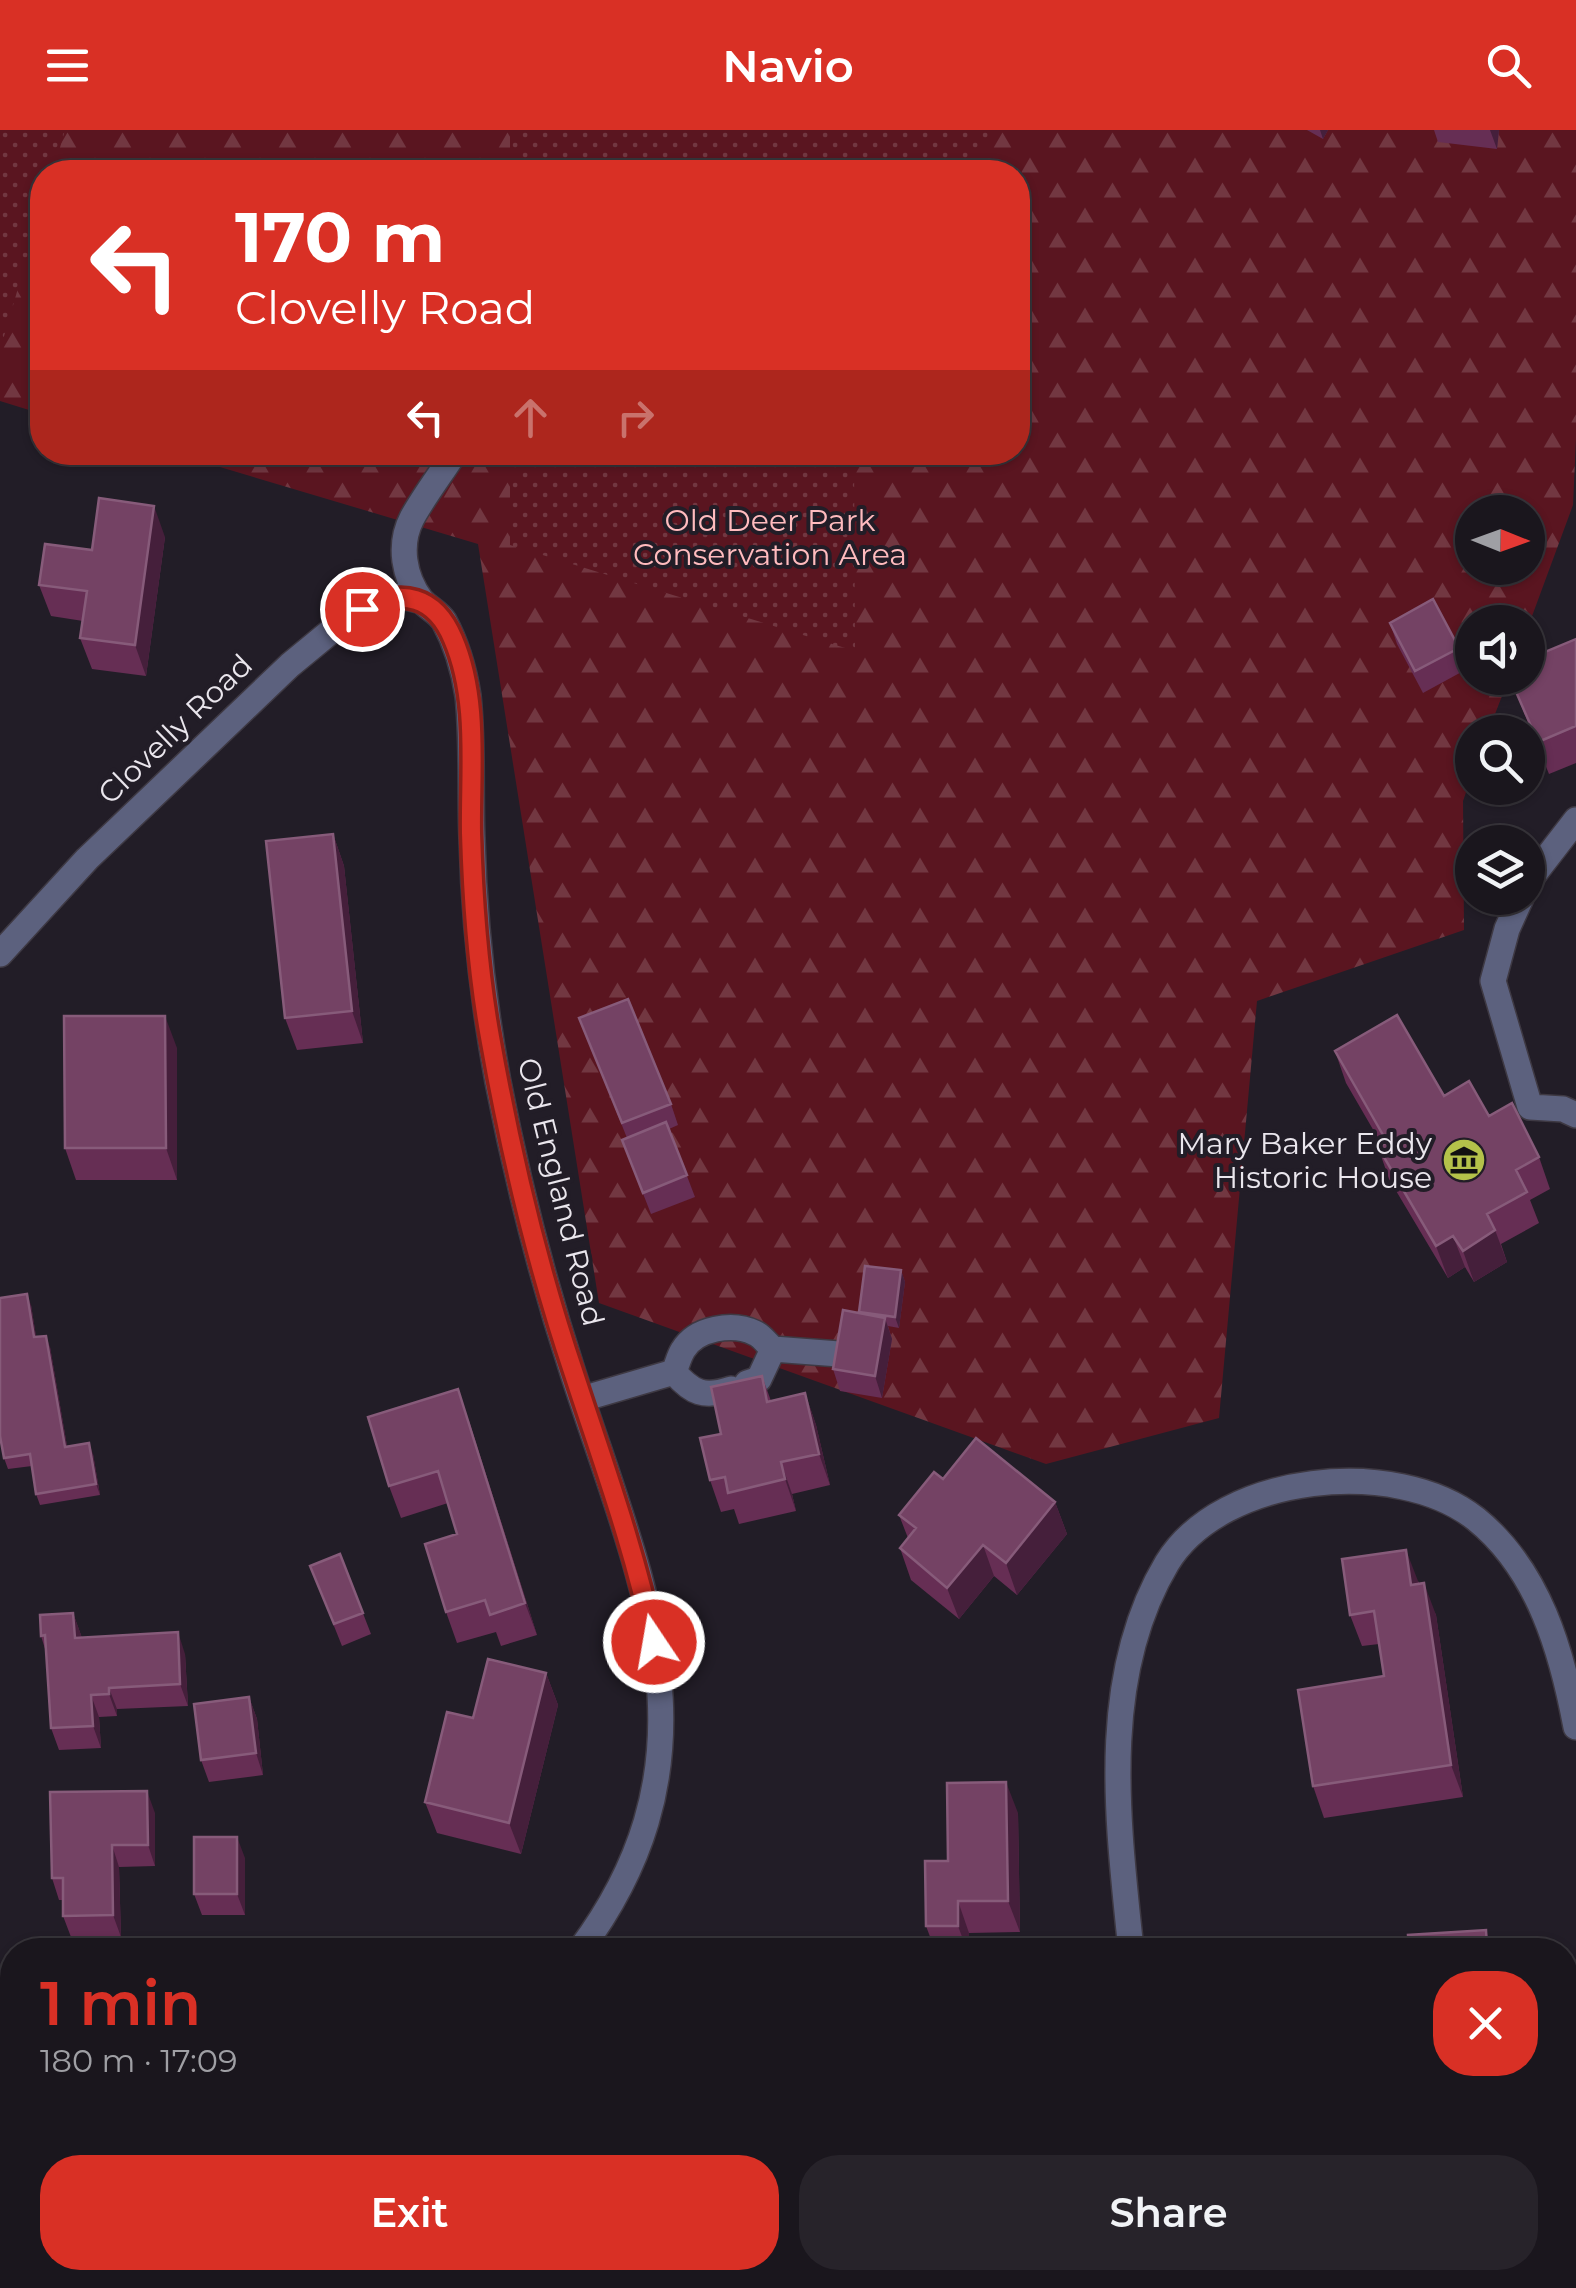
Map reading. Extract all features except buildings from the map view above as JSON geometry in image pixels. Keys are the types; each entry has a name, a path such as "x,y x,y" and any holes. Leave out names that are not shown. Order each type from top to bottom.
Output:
{"street":[{"name":"Old England Road","path":"447,465 410,522 403,562 422,601 440,616 462,662 470,723 476,932 489,1033 532,1224 645,1599 654,1642 662,1722 656,1788 637,1850 612,1903 588,1938"},
{"name":"Clovelly Road","path":"0,954 87,859 290,664 341,624 380,600 402,596 422,601"},
{"path":"1545,860 1576,820"},
{"path":"1513,915 1493,982 1530,1107 1576,1115"},
{"path":"674,1372 683,1350 694,1338 736,1327 757,1334 773,1349 839,1354"},
{"path":"674,1372 688,1389 699,1394 739,1386 759,1380 773,1349"},
{"path":"582,1400 674,1372"},
{"path":"1130,1938 1118,1801 1119,1723 1130,1657 1168,1561 1199,1528 1230,1506 1269,1491 1310,1484 1357,1483 1426,1494 1452,1504 1476,1520 1503,1547 1535,1595 1563,1662 1576,1727"}],"green space":[{"path":"0,130 1576,130 1573,505 1545,581 1545,495 1455,495 1455,585 1543,585 1536,605 1455,605 1455,695 1502,695 1495,715 1455,715 1455,805 1463,805 1463,825 1455,825 1455,915 1464,915 1464,930 1257,1001 1219,1418 1046,1464 599,1303 478,544 213,465 1030,465 1030,160 30,160 30,410 0,401"},
{"path":"0,130 65,130 56,160 30,160 30,247 0,350"},
{"path":"510,130 994,130 976,160 510,160"},
{"name":"Old Deer Park Conservation Area","path":"510,465 854,465 855,651 510,545"}],"place":[{"name":"Mary Baker Eddy Historic House","path":"1464,1160"}],"route":[{"path":"362,609 402,596 422,601 440,616 462,662 470,723 476,932 502,1103 572,1371 632,1550 654,1642"}]}
